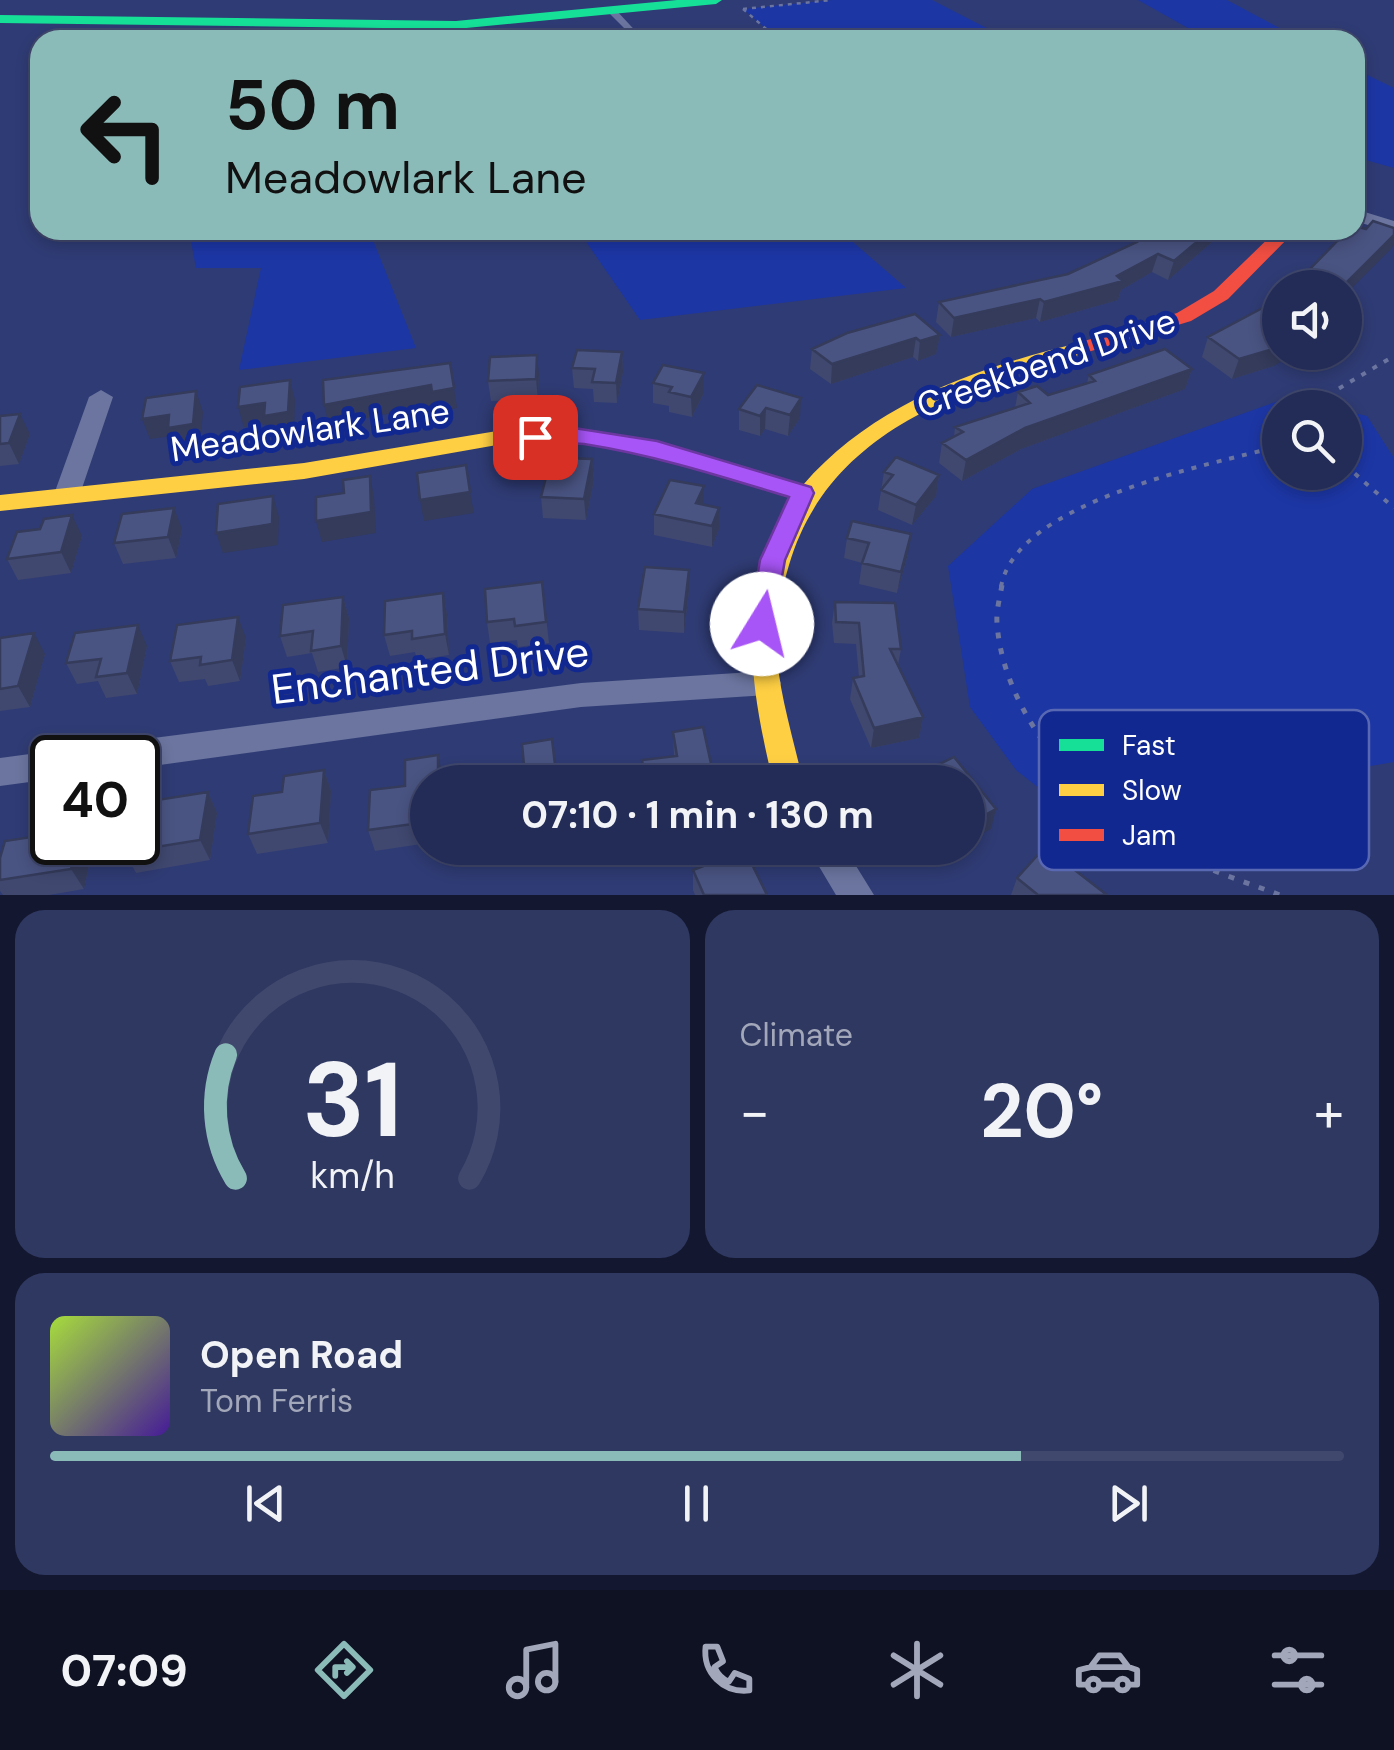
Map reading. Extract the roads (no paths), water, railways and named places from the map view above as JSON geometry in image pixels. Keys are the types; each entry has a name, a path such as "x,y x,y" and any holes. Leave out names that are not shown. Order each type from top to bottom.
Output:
{"street":[{"path":"0,20 413,26 502,23 716,0"},
{"path":"1365,218 1394,228"},
{"name":"Creekbend Drive","path":"784,765 766,683 762,624 772,560 802,493 863,432 928,396 1184,318 1222,295 1277,240"},
{"path":"66,497 101,397"},
{"name":"Meadowlark Lane","path":"0,504 304,471 497,438 574,436 657,448 802,493"},
{"name":"Enchanted Drive","path":"160,751 581,695 766,683"},
{"path":"0,772 30,768"},
{"path":"836,865 856,895"}],"lane":[{"path":"612,11 630,30"}]}
